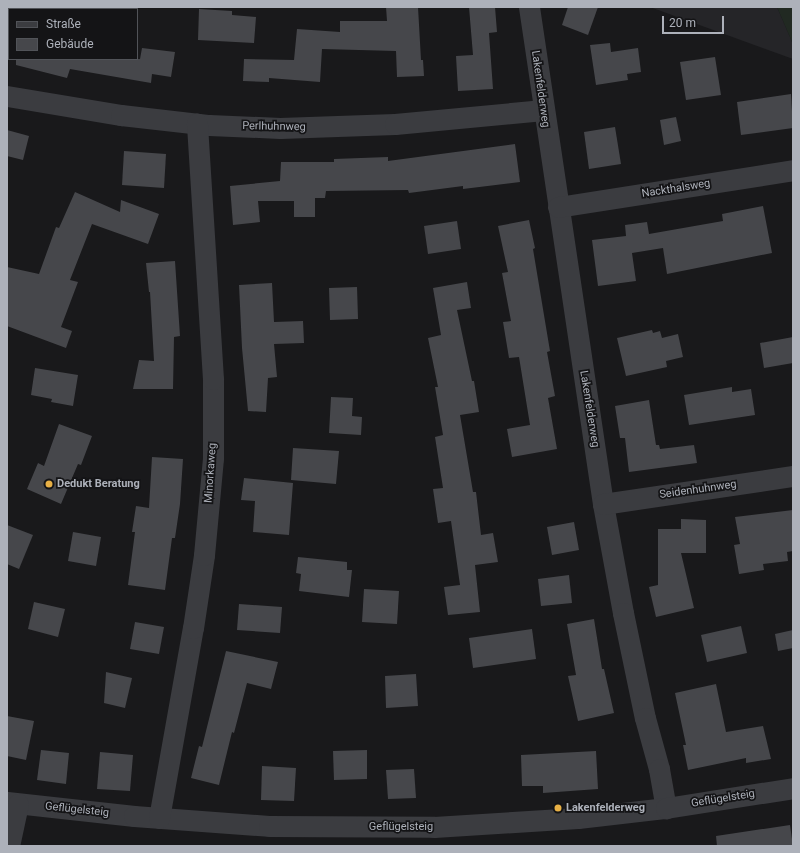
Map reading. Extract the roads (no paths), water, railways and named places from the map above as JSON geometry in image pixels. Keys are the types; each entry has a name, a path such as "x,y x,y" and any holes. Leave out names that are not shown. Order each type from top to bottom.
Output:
{"street":[{"name":"Lakenfelderweg","path":"529,7 543,110 603,504 623,612 645,718 660,769 666,808"},
{"name":"Perlhuhnweg","path":"7,96 121,115 196,124 280,128 395,124 543,110"},
{"name":"Minorkaweg","path":"158,818 204,555 213,458 213,379 196,124"},
{"name":"Nackthalsweg","path":"558,207 793,170"},
{"name":"Seidenhuhnweg","path":"603,504 793,476"},
{"name":"Geflügelsteig","path":"12,803 158,818 268,826 434,827 578,818 666,808 793,788"},
{"path":"9,846 12,803"}],"place":[{"name":"Dedukt Beratung","path":"49,484"},
{"name":"Lakenfelderweg","path":"558,808"}]}
